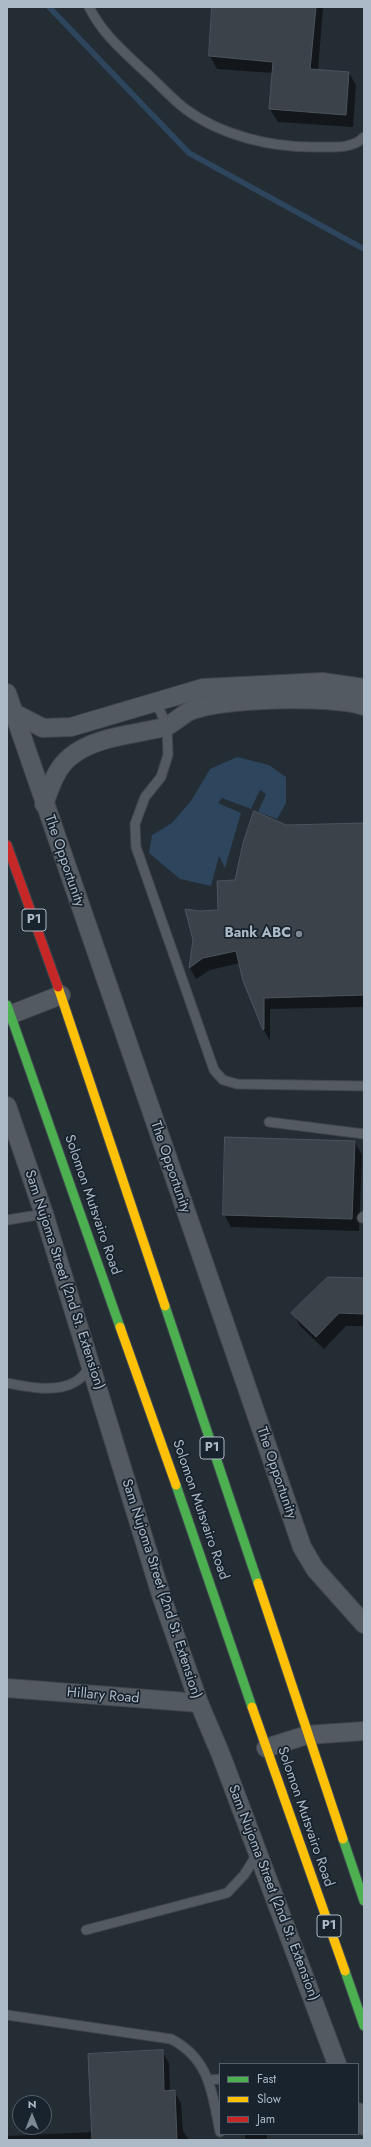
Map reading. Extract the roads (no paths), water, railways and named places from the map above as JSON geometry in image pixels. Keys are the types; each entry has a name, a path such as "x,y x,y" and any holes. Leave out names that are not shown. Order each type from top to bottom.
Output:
{"highway":[{"name":"P1","path":"7,845 61,995 307,1735 364,1901"},
{"name":"Solomon Mutsvairo Road","path":"8,1012 181,1499 266,1748 364,2026"}],"street":[{"path":"14,713 43,728 71,727 203,688 322,682 364,688"},
{"name":"The Opportunity","path":"7,692 44,804 302,1547 315,1569 364,1624"},
{"path":"44,804 55,776 69,757 95,743 167,726 190,711 224,702 321,699 364,706"},
{"path":"8,1012 61,995"},
{"name":"Sam Nujoma Street (2nd St. Extension)","path":"7,1106 44,1214 162,1598 199,1703 221,1755 337,2063"},
{"name":"Hillary Road","path":"7,1688 199,1703"},
{"path":"266,1748 307,1735 364,1731"},
{"path":"359,2114 364,2126"}],"lane":[{"path":"89,7 105,34 183,107 203,121 250,140 309,147 344,147 361,140 364,137"},
{"path":"156,702 167,726 168,755 161,777 146,797 135,824 136,847 214,1070 223,1080 237,1084 364,1086"},
{"path":"269,1122 364,1134"},
{"path":"7,1220 44,1214"},
{"path":"7,1383 29,1387 54,1388 75,1382 91,1367"},
{"path":"86,1930 227,1893 244,1875 258,1853"},
{"path":"7,2014 171,2039 185,2046 196,2058 210,2080 219,2128"},
{"path":"210,2080 219,2079"}],"water":[{"path":"237,757 269,765 286,777 286,803 277,819 258,812 266,794 260,790 251,809 222,798 218,803 241,813 225,868 219,856 211,886 180,879 149,853 152,835 172,823 191,801 210,769"}],"waterway":[{"path":"49,7 189,153 364,249"}],"place":[{"name":"Bank ABC","path":"299,934"}]}
